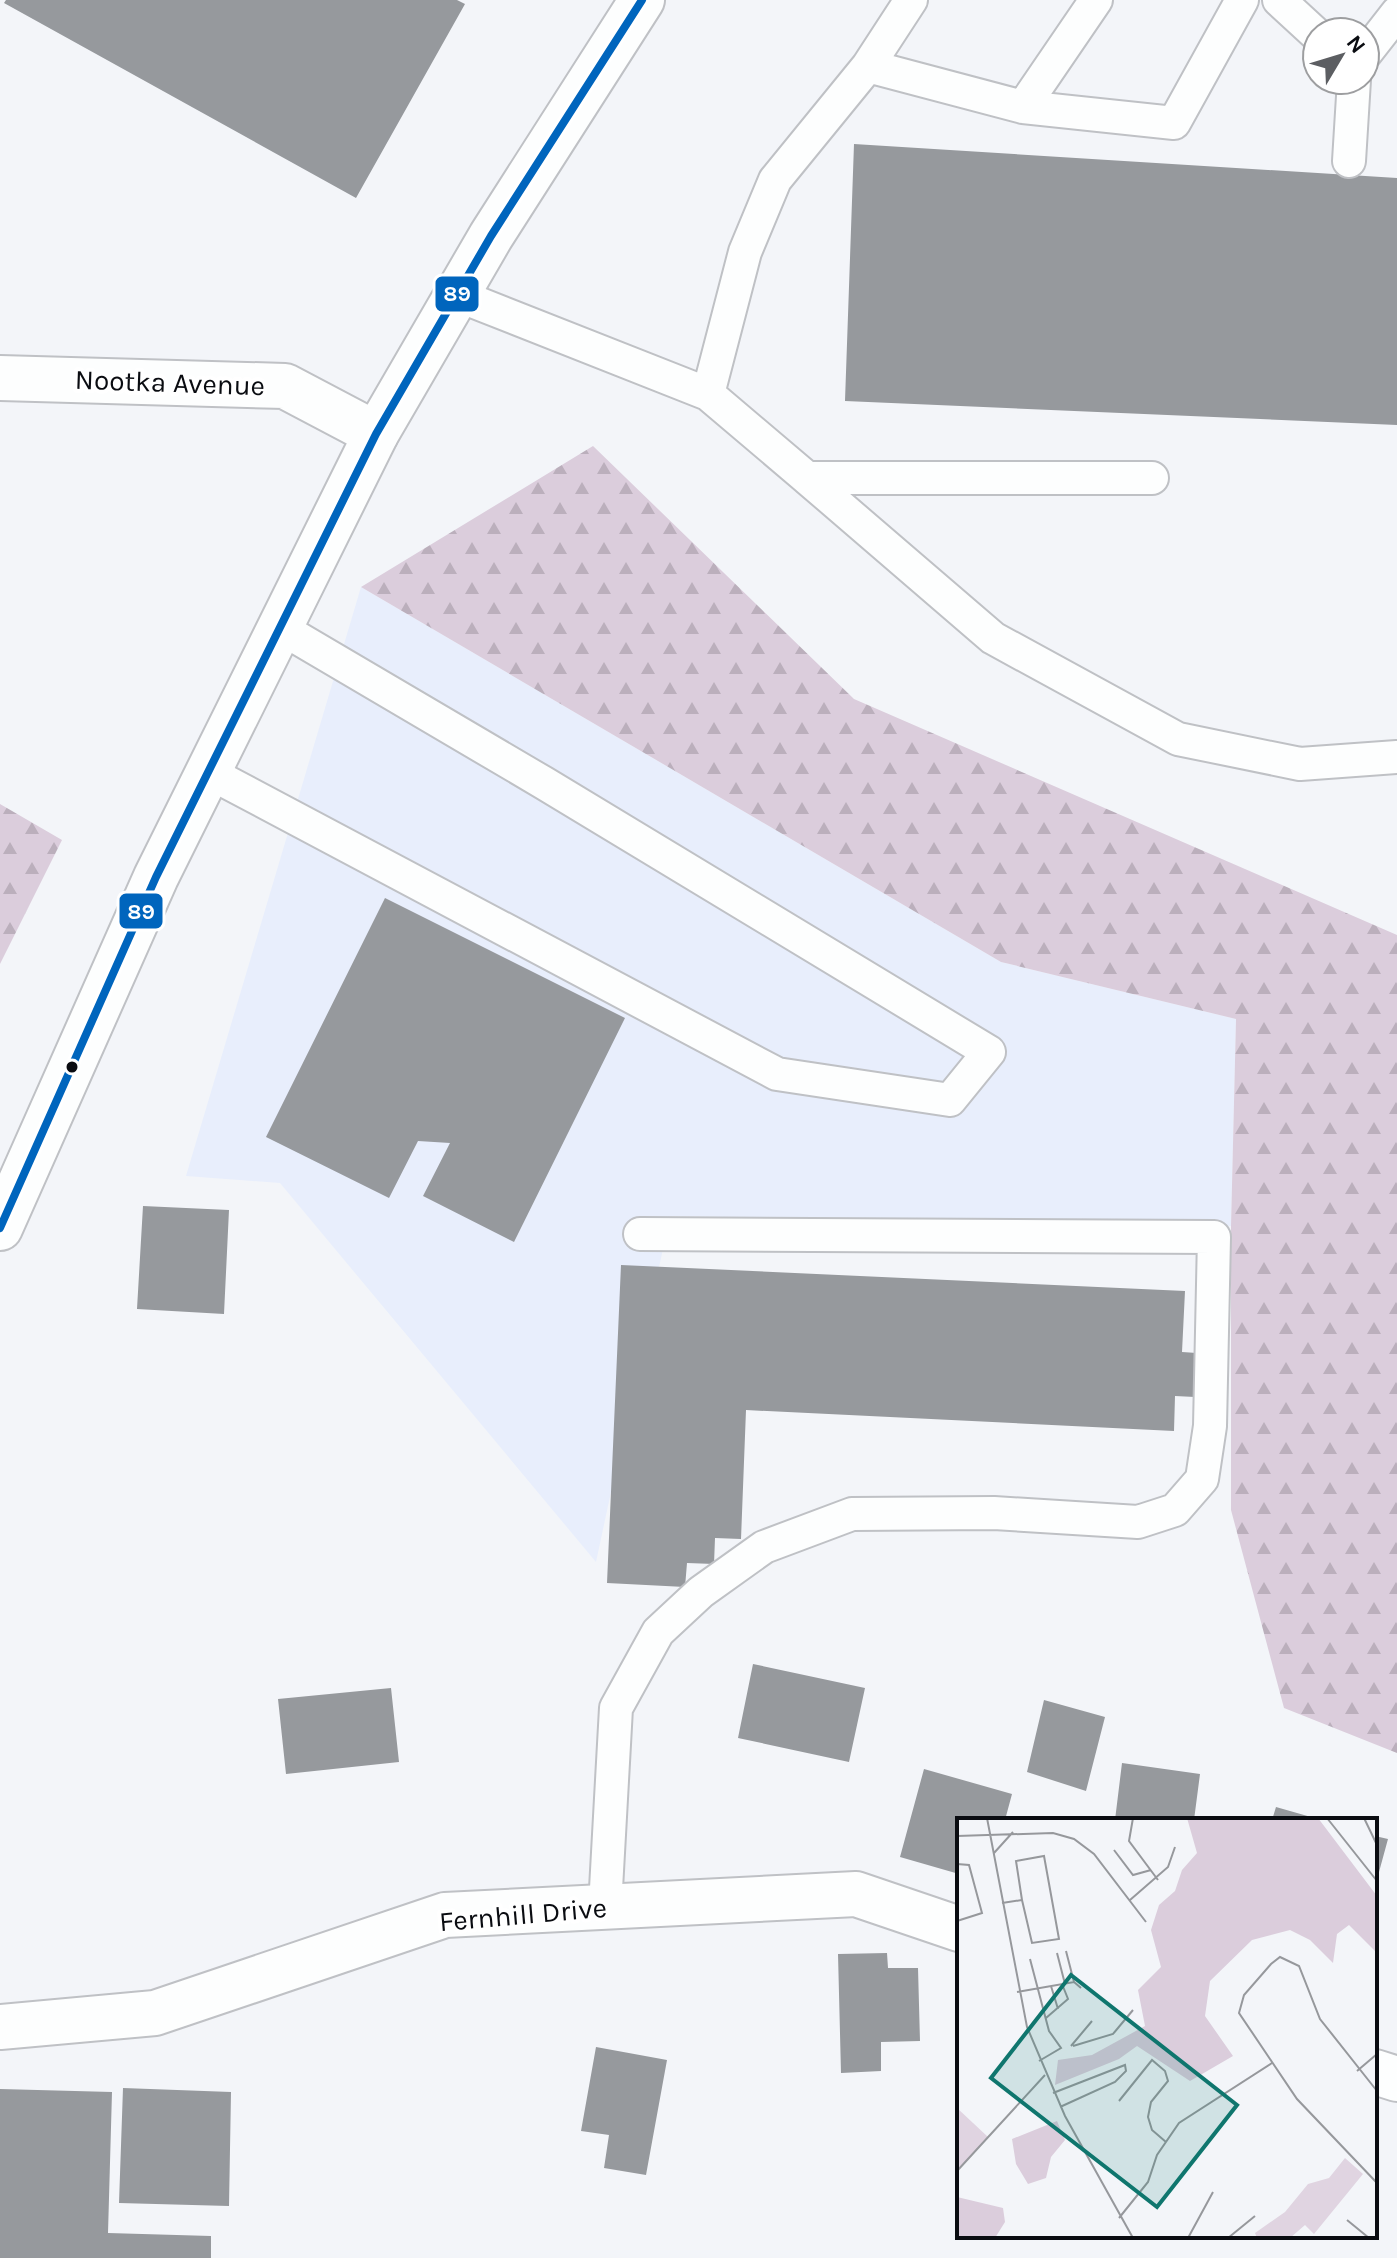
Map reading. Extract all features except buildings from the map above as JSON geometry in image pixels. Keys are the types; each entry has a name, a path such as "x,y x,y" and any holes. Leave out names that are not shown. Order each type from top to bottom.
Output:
{"main road":[{"path":"0,1228 156,877 376,434 491,236 642,0"},
{"name":"Nootka Avenue","path":"0,378 285,386 376,434"},
{"name":"Fernhill Drive","path":"0,2027 155,2013 445,1915 856,1894 957,1928"},
{"path":"1377,2073 1397,2079"}],"lane":[{"path":"708,394 745,252 775,180 868,66 911,0"},
{"path":"1023,107 1096,0"},
{"path":"868,66 1023,107 1174,123 1242,0"},
{"path":"1284,2 1301,19"},
{"path":"1381,34 1397,13"},
{"path":"1349,161 1353,96"},
{"path":"457,295 708,394 993,638 1178,739 1300,764 1397,757"},
{"path":"807,478 1152,478"},
{"path":"208,772 777,1074 950,1100 989,1052 558,791 279,627"},
{"path":"605,1907 616,1708 658,1632 701,1592 764,1547 852,1514 994,1513 1138,1522 1175,1510 1202,1479 1210,1426 1214,1237 640,1234"}],"shaded area":[{"path":"361,587 1001,962 1236,1019 1231,1226 670,1216 596,1562 280,1183 186,1176"}],"green space":[{"path":"593,446 854,699 1397,935 1397,1753 1284,1708 1231,1510 1231,1226 1236,1019 1001,962 361,587"},
{"path":"0,804 62,840 0,964"}],"transit line":[{"name":"89","path":"0,1228 156,877 376,434 491,236 642,0"}]}
